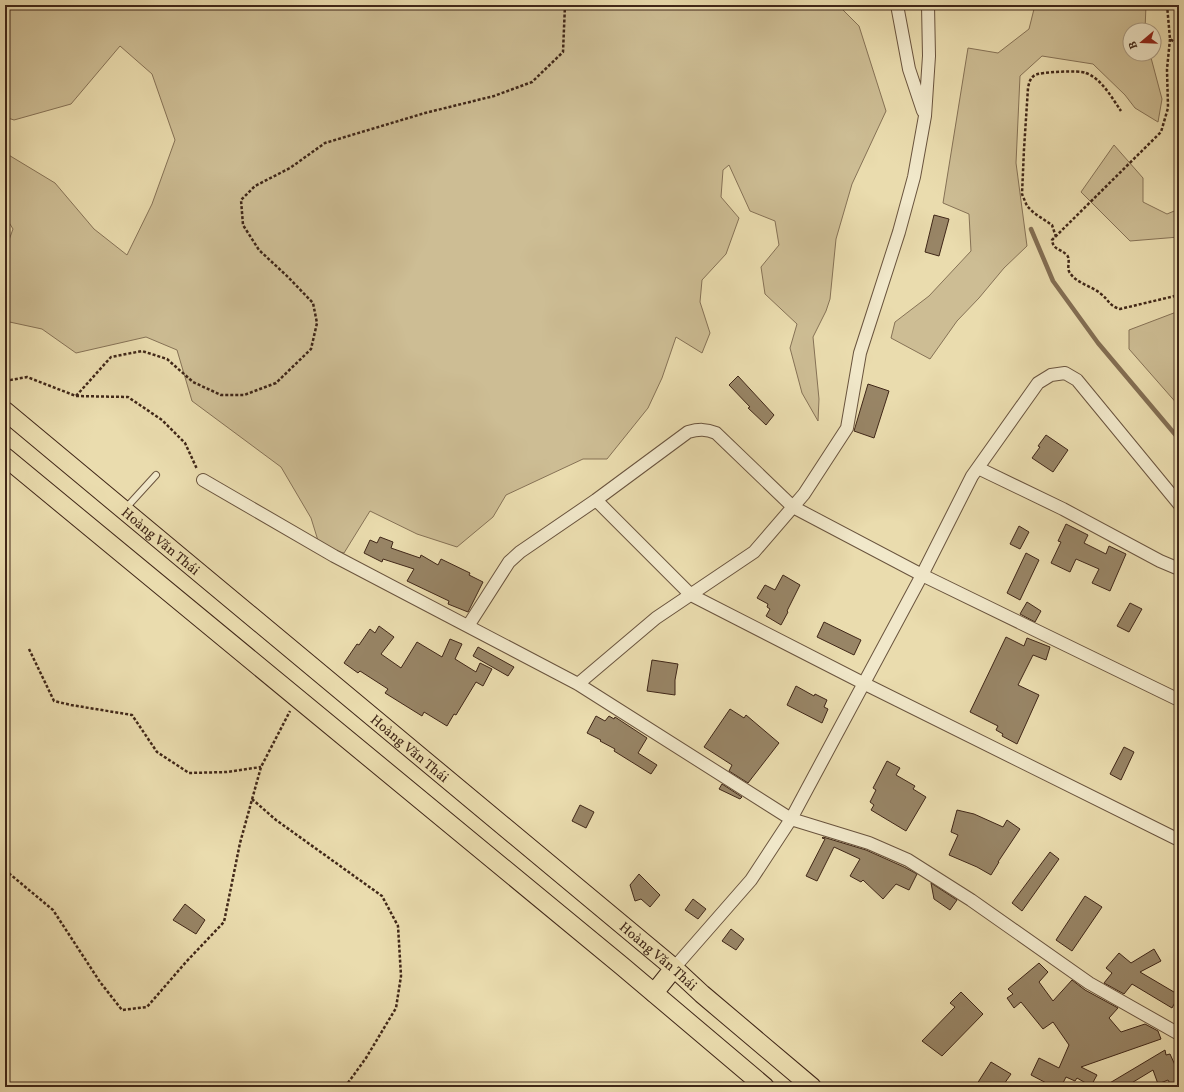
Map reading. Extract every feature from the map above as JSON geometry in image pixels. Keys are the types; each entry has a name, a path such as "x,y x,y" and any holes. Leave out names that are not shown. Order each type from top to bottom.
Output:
{"main road":[{"name":"Hoàng Văn Thái","path":"5,411 674,968 702,994 812,1087"},
{"path":"5,457 654,993 765,1087"},
{"path":"654,993 674,968"}],"street":[{"path":"897,5 909,69 925,116"},
{"path":"578,684 656,618 754,552 804,494 847,428 860,354 899,232 914,177 925,116 929,56 928,5"},
{"path":"674,968 751,880 791,819 865,684 972,476 1038,384 1051,374 1065,372 1077,380 1179,504"},
{"path":"468,626 509,562 520,552 596,500 688,432 698,429 707,429 716,433 793,507 922,575 1179,700"},
{"path":"978,468 1063,510 1160,561 1179,569"},
{"path":"203,480 334,556 578,684 791,819 869,843 908,860 970,900 1088,983 1179,1034"},
{"path":"596,500 691,595 865,684 1179,840"}],"lane":[{"path":"124,511 156,476"}],"path":[{"path":"76,396 112,357 142,351 167,360 193,382 221,395 244,394 276,383 311,349 317,323 316,317 313,303 259,250 243,225 241,200 255,186 290,168 325,144 425,113 494,96 532,82 563,52 566,5"},
{"path":"1167,5 1170,39 1167,68 1168,108 1161,132 1052,240 1053,245 1067,255 1068,271 1072,276 1101,293 1113,307 1120,309 1179,295"},
{"path":"1170,39 1179,45"},
{"path":"1056,236 1052,225 1027,206 1022,194 1028,88 1030,79 1036,74 1075,71 1086,72 1107,90 1121,111"},
{"path":"5,381 26,377 76,396 128,397 162,420 185,443 203,480"},
{"path":"29,649 54,701 132,715 157,752 189,773 227,772 261,767"},
{"path":"5,870 52,910 100,982 122,1010 147,1006 224,922 240,843 261,767 297,698"},
{"path":"252,799 276,820 382,896 398,926 401,976 396,1008 366,1058 345,1087"}],"shaded area":[{"path":"5,5 838,5 859,26 886,111 852,184 836,239 830,299 826,311 813,337 819,399 818,421 802,393 790,348 797,324 765,294 761,267 779,245 775,221 750,211 729,165 723,170 721,197 739,218 726,254 702,280 700,302 710,333 702,353 676,337 662,378 648,408 607,459 583,459 506,495 493,517 457,547 417,534 370,511 344,553 320,547 311,518 281,467 192,401 177,350 146,337 76,353 42,329 5,321 5,251 13,229 5,216 5,156 7,154 55,183 94,229 127,255 152,204 175,140 152,74 120,46 71,104 14,120 5,117"},
{"path":"1035,5 1146,5 1145,22 1122,22 1122,62 1152,62 1162,99 1158,122 1135,108 1125,95 1093,64 1042,56 1020,76 1016,163 1027,246 1004,268 957,321 930,359 891,338 895,322 929,296 971,251 969,214 943,203 968,48 998,53 1029,29"},
{"path":"1114,145 1143,178 1143,202 1167,214 1179,209 1179,237 1130,241 1081,192"},
{"path":"1179,311 1179,406 1129,349 1129,330"}],"building":[{"path":"934,215 949,219 939,256 925,252"},
{"path":"738,376 774,415 766,425 748,408 750,407 729,385"},
{"path":"868,384 889,391 874,438 854,431"},
{"path":"1046,435 1068,450 1053,472 1032,458"},
{"path":"1066,524 1088,535 1084,543 1106,554 1109,546 1126,554 1110,591 1092,583 1099,569 1076,559 1070,572 1051,563 1061,542 1058,541"},
{"path":"1019,526 1029,532 1020,549 1010,544"},
{"path":"380,537 393,542 391,548 420,558 421,555 438,565 441,559 470,573 469,575 483,582 468,612 448,604 449,601 407,581 414,569 383,559 382,562 364,553 370,540 377,543"},
{"path":"1026,553 1039,560 1020,600 1007,593"},
{"path":"783,575 800,585 781,625 766,616 770,609 767,607 768,604 757,598 765,585 775,590"},
{"path":"1027,602 1041,611 1035,622 1020,614"},
{"path":"1130,603 1142,609 1129,632 1117,626"},
{"path":"824,622 861,640 854,655 817,637"},
{"path":"379,626 394,637 381,654 401,668 417,642 442,657 450,639 462,644 455,659 476,672 480,663 492,669 483,686 476,682 456,715 454,714 447,726 424,712 422,716 385,693 388,689 360,671 358,673 344,663 357,644 359,645 370,629 375,633"},
{"path":"1006,637 1024,646 1027,638 1050,647 1046,660 1033,655 1018,685 1039,695 1017,744 1002,736 1003,734 996,730 998,726 970,712"},
{"path":"478,647 514,667 508,676 473,656"},
{"path":"652,660 678,664 675,680 675,695 647,691"},
{"path":"796,686 814,696 815,694 827,700 824,707 828,709 822,723 787,705"},
{"path":"730,709 744,718 746,715 779,743 748,783 729,771 732,765 704,747"},
{"path":"596,716 605,721 609,716 614,719 615,717 647,738 638,753 657,765 651,774 614,751 615,749 600,741 601,740 587,733"},
{"path":"1124,747 1134,752 1121,780 1110,774"},
{"path":"887,761 900,768 896,775 915,786 913,789 926,797 906,831 871,810 874,805 870,802 876,790 873,788"},
{"path":"722,784 742,797 740,799 719,789"},
{"path":"580,805 594,812 586,828 572,821"},
{"path":"957,810 974,814 1003,827 1007,820 1020,829 991,875 977,867 949,855 958,835 951,832"},
{"path":"823,837 866,850 917,874 909,890 896,884 883,899 863,880 861,882 850,876 860,859 834,847 817,881 806,876 825,839 822,838"},
{"path":"1050,852 1059,859 1022,911 1012,903"},
{"path":"639,874 660,895 650,907 641,899 635,901 630,885"},
{"path":"931,883 957,900 950,910 934,899"},
{"path":"1085,896 1102,907 1072,951 1056,940"},
{"path":"693,899 706,909 698,919 685,910"},
{"path":"185,904 205,920 196,934 173,920"},
{"path":"731,929 744,939 736,950 722,941"},
{"path":"1154,949 1161,961 1140,972 1179,995 1172,1008 1132,984 1124,994 1104,983 1112,973 1106,968 1119,953 1131,963"},
{"path":"1039,963 1048,972 1039,982 1053,1001 1072,980 1085,990 1118,1008 1109,1018 1121,1032 1145,1024 1158,1031 1161,1039 1081,1067 1097,1075 1091,1086 1077,1078 1075,1081 1066,1077 1061,1087 1054,1087 1031,1075 1039,1058 1059,1068 1069,1045 1053,1022 1043,1029 1021,1002 1014,1008 1007,998 1013,994 1008,989"},
{"path":"961,992 983,1014 942,1056 922,1041 955,1007 950,1003"},
{"path":"1165,1050 1166,1055 1170,1054 1175,1065 1179,1063 1179,1087 1172,1087 1168,1080 1158,1084 1153,1070 1125,1087 1103,1087"},
{"path":"991,1062 1011,1074 1002,1087 975,1087"}],"waterway":[{"path":"1031,229 1053,281 1098,343 1179,439"}]}
